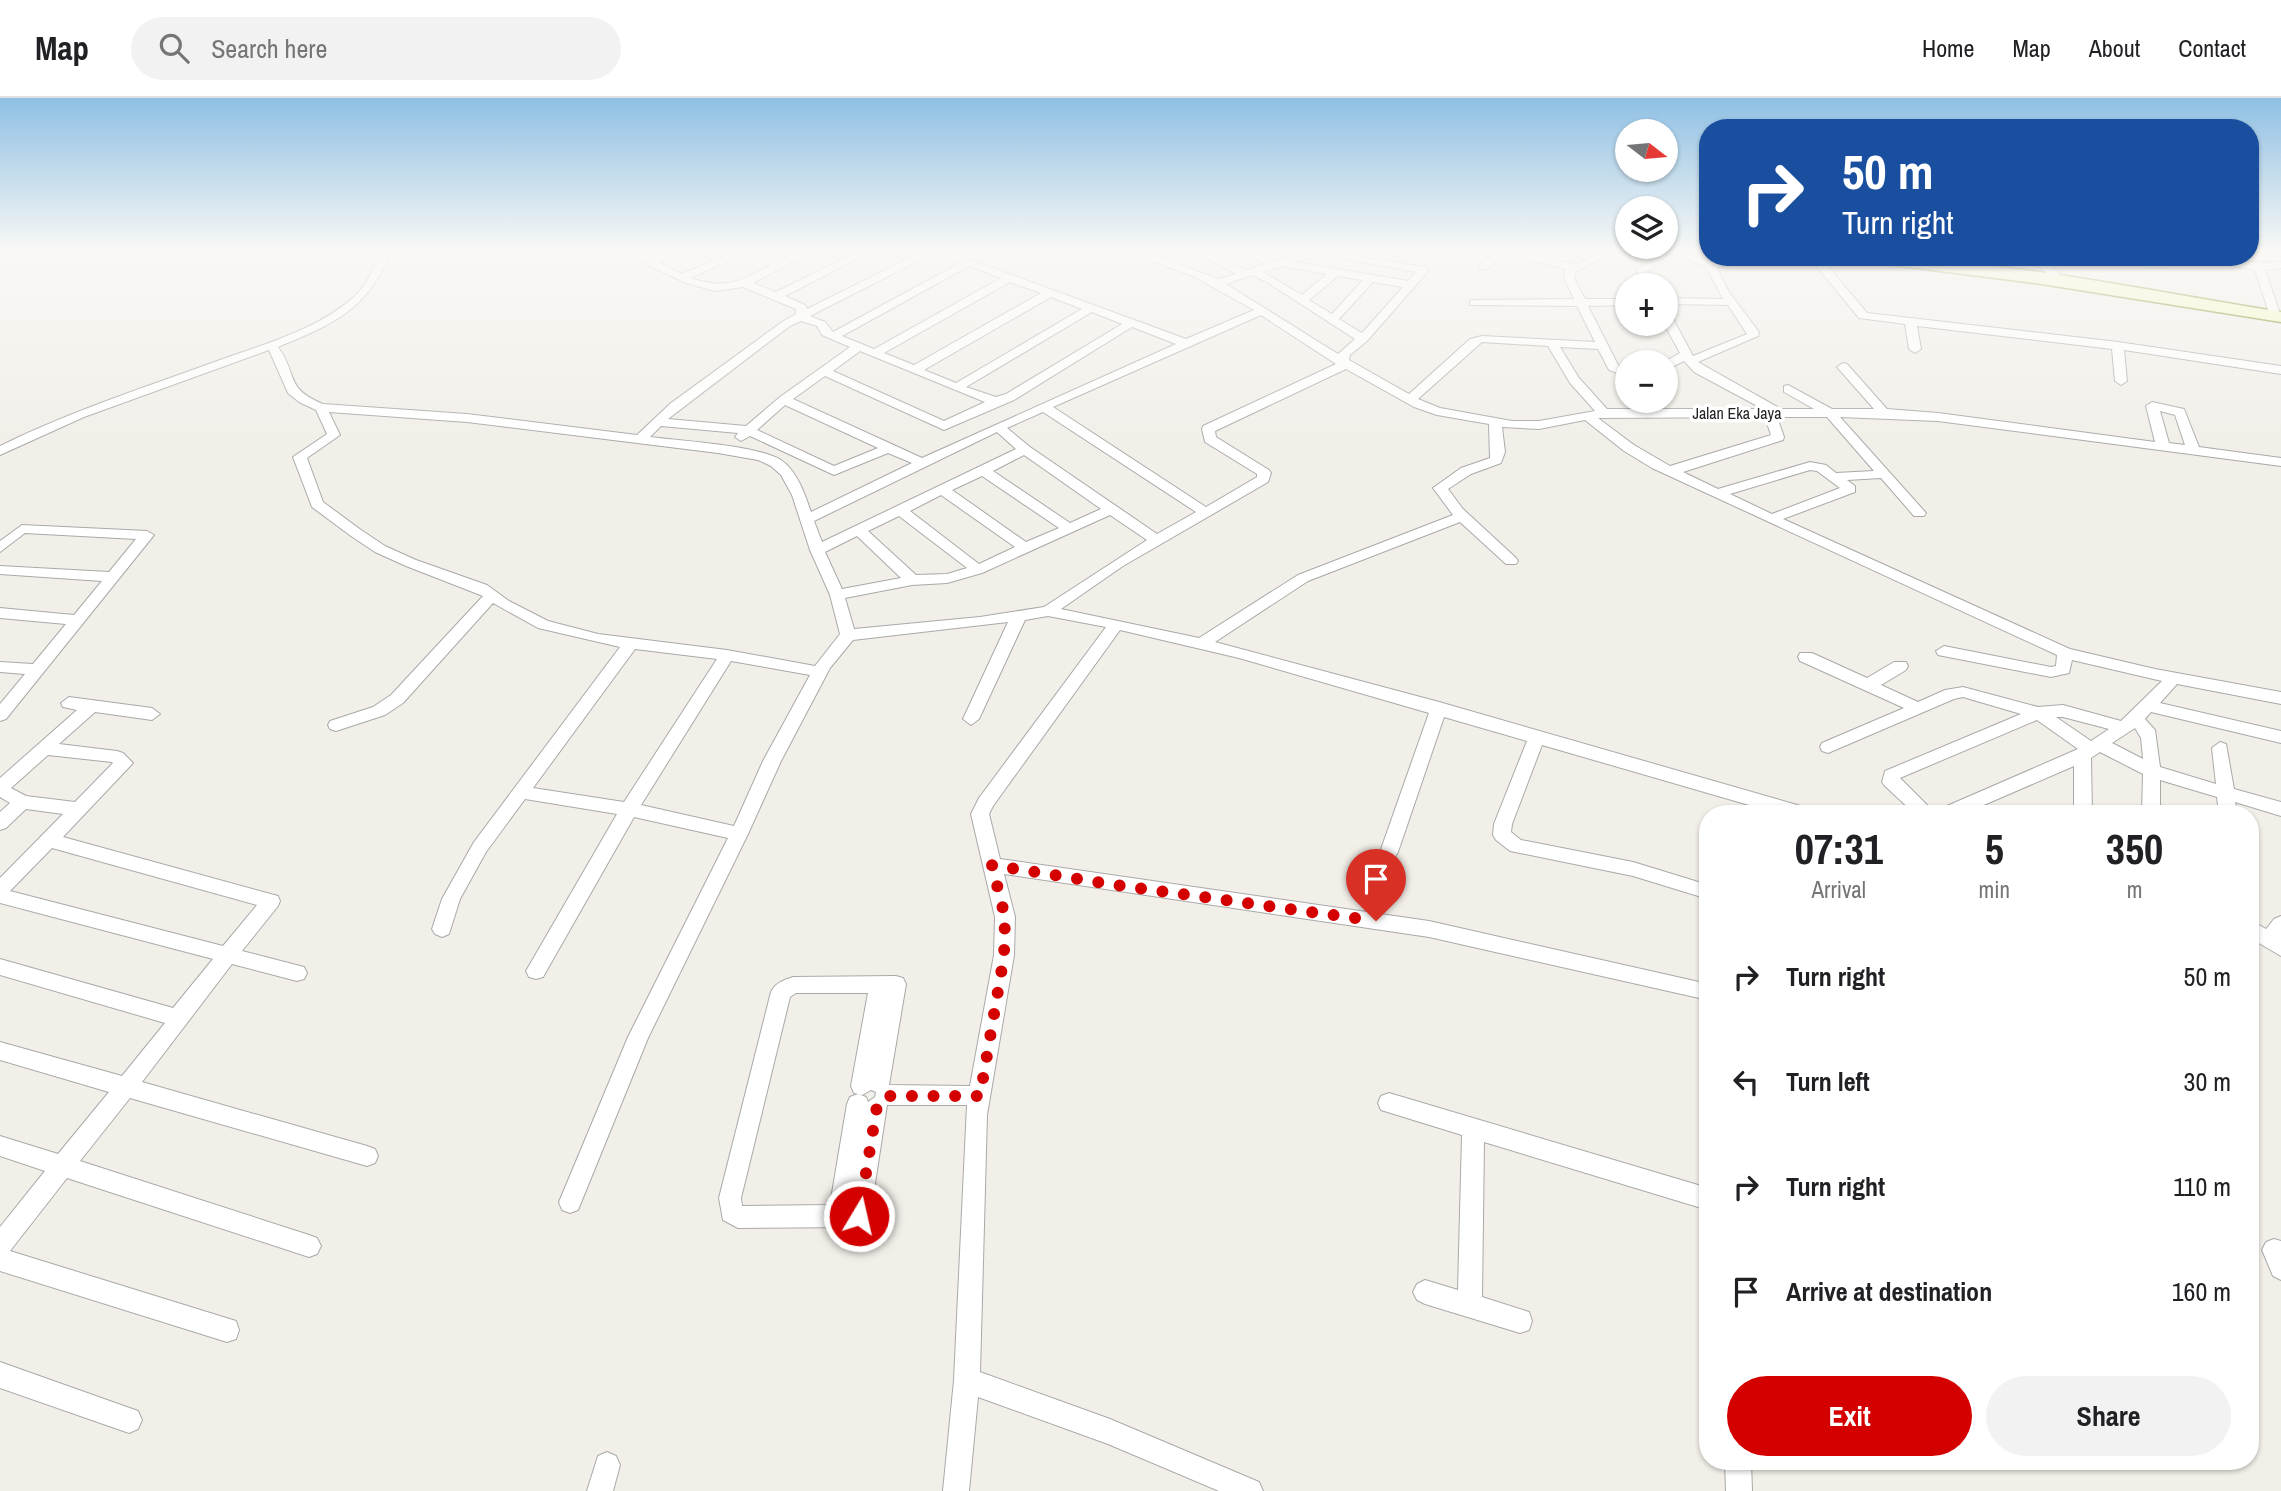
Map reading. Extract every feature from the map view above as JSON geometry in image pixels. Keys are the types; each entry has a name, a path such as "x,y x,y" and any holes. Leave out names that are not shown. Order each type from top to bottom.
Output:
{"street":[{"path":"0,450 138,394 271,346 333,315"},
{"path":"639,440 712,378 802,315 821,324 824,332 832,336 956,388 996,401"},
{"path":"832,336 871,315"},
{"path":"875,352 942,315"},
{"path":"914,370 1011,315"},
{"path":"956,388 1079,315"},
{"path":"1114,315 1185,343"},
{"path":"809,518 1043,406 1250,315"},
{"name":"Jalan Eka Jaya","path":"1270,315 1344,363 1410,400 1437,411 1494,422 1539,425 1604,413 1884,413 1938,417 2281,462"},
{"path":"1328,315 1363,339"},
{"path":"1333,318 1336,315"},
{"path":"1048,611 1156,540 1263,479 1264,473 1210,439 1208,429 1344,363 1344,354 1363,339 1385,315"},
{"path":"1587,315 1615,368"},
{"path":"1678,362 1752,336 1753,332 1741,315"},
{"path":"1862,315 2118,346 2281,370"},
{"path":"1910,321 1915,349"},
{"path":"825,372 944,426 1010,397 1133,322"},
{"path":"1670,470 1681,469 1778,437 1776,414 1716,380 1688,358 1676,336"},
{"path":"1410,400 1474,341 1482,339 1602,346"},
{"path":"1552,343 1574,380 1604,413"},
{"path":"271,346 277,351 289,386 299,398 321,408 467,418 728,451 761,457 776,463 787,473 809,518 817,550 836,595 848,635"},
{"path":"728,451 747,430 784,400 860,346"},
{"path":"2118,346 2121,381"},
{"path":"1843,367 1884,413"},
{"path":"1788,389 1830,413 1919,513"},
{"path":"784,400 922,463"},
{"path":"1043,406 1206,513"},
{"path":"2163,446 2152,406 2172,408 2182,414 2193,450"},
{"path":"321,408 334,435 299,457 317,504 380,549 467,581 512,609 543,625 569,634 727,655 820,672"},
{"path":"1588,416 1629,448 1657,465 2065,653 2281,698"},
{"path":"657,422 747,430 828,470 839,470 888,448"},
{"path":"1494,422 1496,460 1466,471 1440,488 1462,516 1511,561"},
{"path":"998,427 1025,450 1156,540"},
{"path":"817,550 1025,450"},
{"path":"1719,493 1810,466 1821,468 1836,477 1849,490 1771,519"},
{"path":"982,470 1068,528"},
{"path":"1836,477 1883,474"},
{"path":"941,489 1025,548"},
{"path":"836,595 912,580 947,578 976,569 1112,509"},
{"path":"900,510 976,569"},
{"path":"1201,644 1303,578 1462,516"},
{"path":"0,548 22,528 147,535 0,715"},
{"path":"859,530 912,580"},
{"path":"0,570 113,577"},
{"path":"336,725 379,711 397,699 492,595"},
{"path":"569,1202 638,1037 739,834 772,761 820,672 848,635 980,622 1048,611 1201,644 1439,708 1535,739 1772,805"},
{"path":"0,613 78,620"},
{"path":"971,719 1019,616"},
{"path":"956,1491 967,1380 976,1115 1004,956 1005,917 980,822 985,803 1116,624"},
{"path":"442,929 451,898 480,848 630,644"},
{"path":"1944,650 2051,672 2063,669 2065,653"},
{"path":"536,971 629,809 727,655"},
{"path":"1806,657 1866,687 1918,708"},
{"path":"1866,687 1900,666"},
{"path":"0,667 37,670"},
{"path":"1966,805 2090,749 2129,724 2174,677"},
{"path":"1828,747 1918,708 1964,692 2038,713 2090,749 2151,771 2281,809"},
{"path":"69,703 152,714"},
{"path":"76,809 22,802 1,789 91,706"},
{"path":"2149,706 2281,737"},
{"path":"1389,852 1439,708"},
{"path":"1917,805 1891,782 1891,775 2038,713 2063,711 2129,724 2142,724 2147,733 2151,805"},
{"path":"1535,739 1503,824 1502,835 1508,841 1516,846 1633,869 1699,889"},
{"path":"0,890 124,762 117,757 43,748"},
{"path":"2220,748 2227,805"},
{"path":"2084,805 2090,749"},
{"path":"519,792 629,809 739,834"},
{"path":"0,824 22,802"},
{"path":"0,1245 271,901 49,841"},
{"path":"992,865 1429,929 1699,990"},
{"path":"0,896 297,973"},
{"path":"2259,932 2277,938"},
{"path":"0,967 177,1018"},
{"path":"879,984 872,1095 859,1216 738,1217 729,1208 781,992 793,985 879,984"},
{"path":"0,1051 367,1156"},
{"path":"872,1095 980,1096"},
{"path":"1389,1103 1699,1196"},
{"path":"1470,1305 1473,1128"},
{"path":"0,1146 309,1246"},
{"path":"0,1259 226,1330"},
{"path":"1424,1292 1520,1321"},
{"path":"0,1375 129,1420"},
{"path":"967,1380 1110,1433 1250,1491"},
{"path":"600,1491 607,1465"},
{"path":"1738,1470 1739,1491"}],"route":[{"path":"859,1216 877,1106 885,1096 980,1096 1004,956 1005,917 992,865 1376,921"}]}
